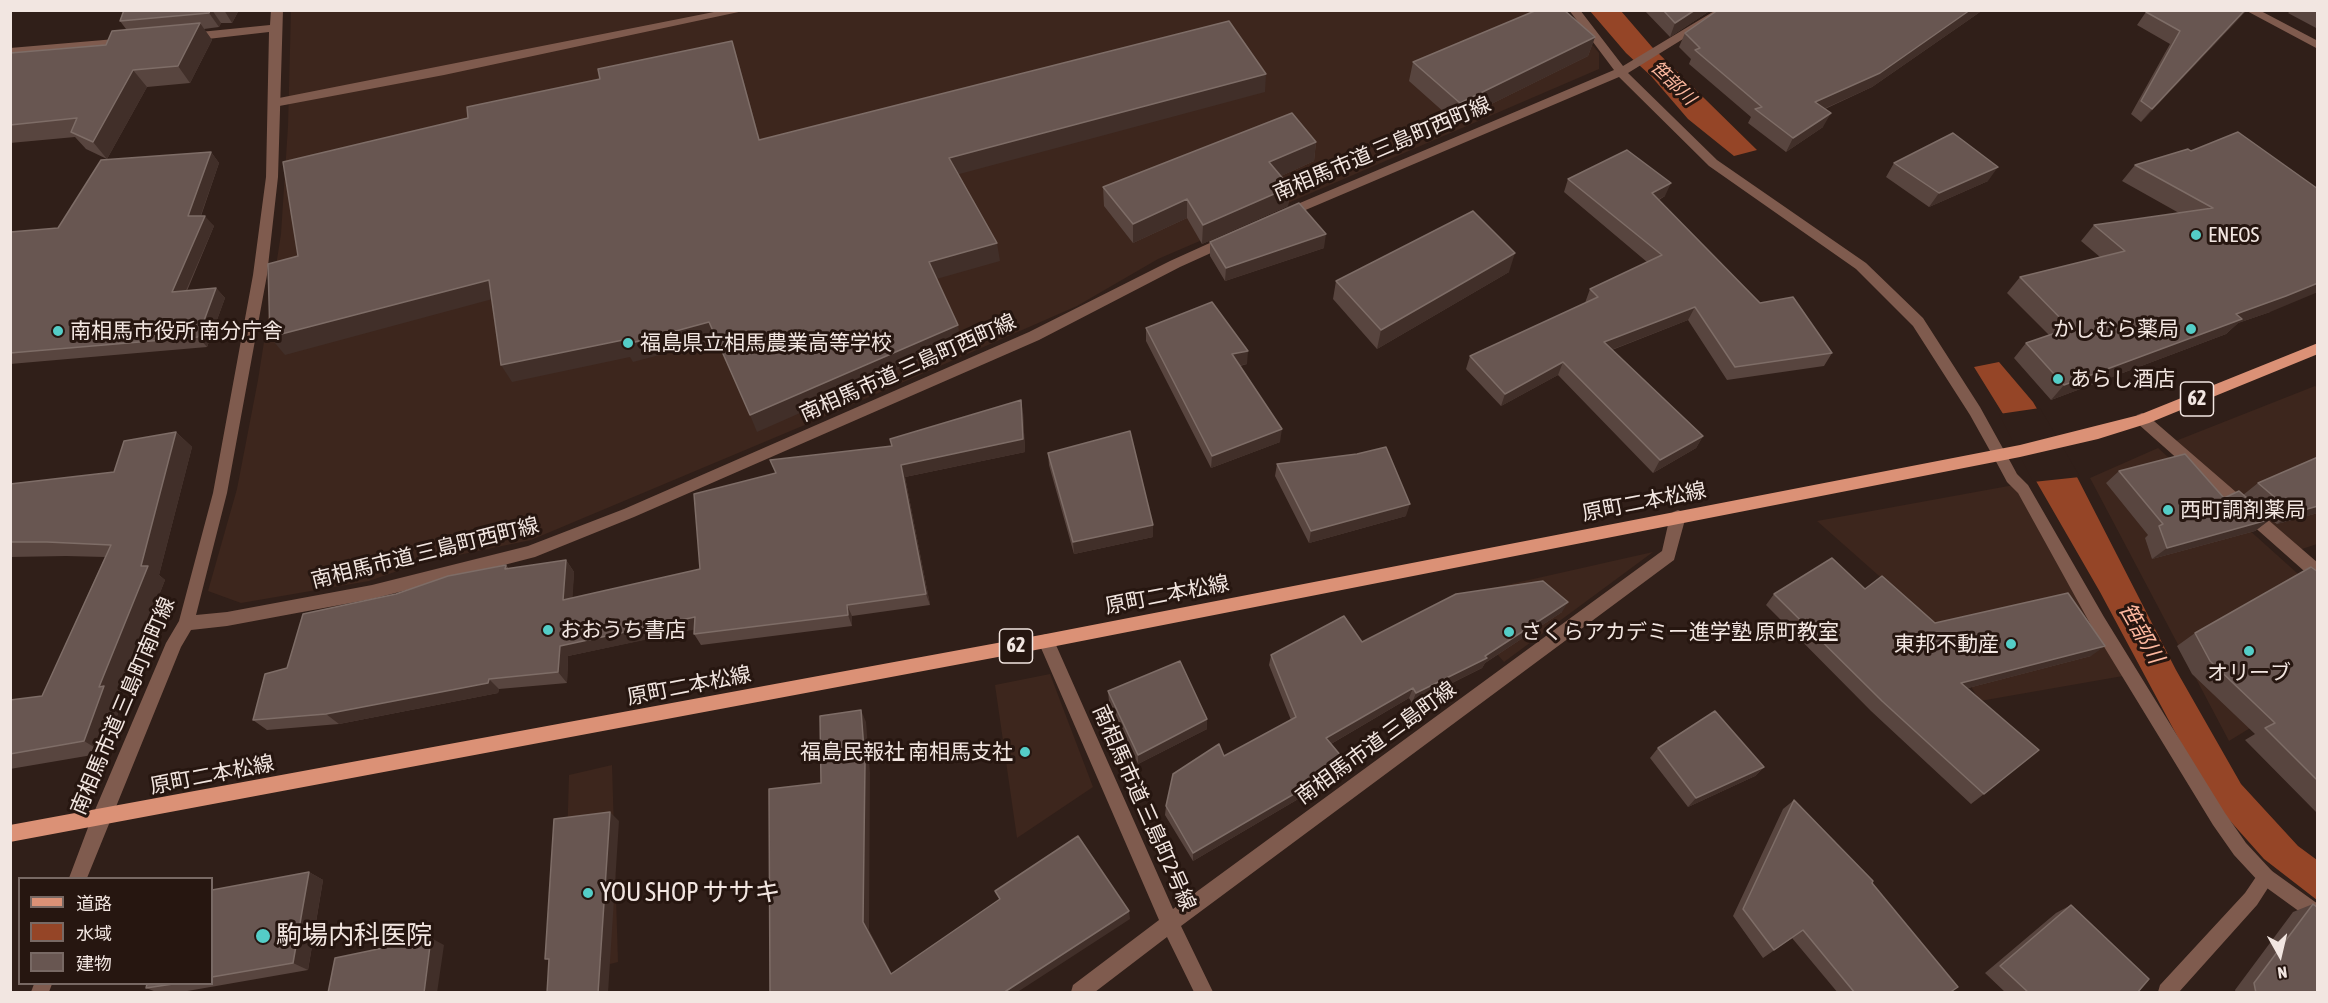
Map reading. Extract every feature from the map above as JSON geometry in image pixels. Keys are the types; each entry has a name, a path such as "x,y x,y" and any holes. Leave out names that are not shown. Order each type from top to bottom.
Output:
{"main road":[{"name":"原町二本松線","path":"10,834 1046,641 2020,451 2073,439 2142,419 2318,348"}],"street":[{"name":"南相馬市道 三島町南町線","path":"79,877 101,817 174,643 186,623 220,494 260,275 272,177 277,10"},
{"path":"274,103 478,65 743,10"},
{"path":"1574,10 1713,163 1861,267 1918,322 1975,411 2012,478 2023,489 2098,622 2219,819 2240,849 2266,877 2318,916"},
{"name":"南相馬市道 三島町西町線","path":"1271,220 1627,69 1659,52 1725,10"},
{"path":"2250,10 2318,46"},
{"path":"176,38 275,28"},
{"path":"10,52 140,41"},
{"name":"南相馬市道 三島町西町線","path":"186,623 227,619 372,592 530,552 629,513 1034,336 1175,264 1239,235"},
{"path":"2142,419 2318,573"},
{"name":"南相馬市道 三島町線","path":"1080,993 1170,923 1669,555 1678,516"},
{"name":"南相馬市道 三島町2号線","path":"1046,641 1170,923 1204,993"},
{"path":"2167,993 2250,899 2266,877"}],"shaded area":[{"name":"福島県立相馬農業高等学校","path":"1564,10 1599,53 1599,69 1158,259 1077,306 819,419 531,540 420,563 369,581 241,603 208,591 237,489 258,380 281,234 288,126 291,11"},
{"path":"2315,386 2318,388 2317,544 2299,550 2173,442"},
{"path":"2158,448 2317,591 2317,687 2229,741 2090,478"},
{"path":"2014,485 2123,676 1980,701 1930,621 1817,521"},
{"path":"1653,552 1504,662 1449,598"},
{"path":"1050,674 1093,787 1017,838 995,685"},
{"name":"YOU SHOP ササキ","path":"612,765 618,962 563,976 569,775"}],"water":[{"name":"笹部川","path":"1590,11 1621,11 1652,47 1757,150 1734,156 1688,119"},
{"name":"笹部川","path":"1999,362 2033,402 2077,477 2176,670 2241,784 2298,846 2317,860 2317,900 2264,859 2224,814 2190,760 2100,592 2036,481 2013,430 1974,367"}],"pier":[{"path":"2040,408 2080,477 2033,482 1999,414"}],"building":[{"path":"124,10 210,10 209,13 120,21"},
{"path":"1537,10 1564,10 1595,37 1460,103 1413,62"},
{"path":"1663,10 1695,10 1675,23"},
{"path":"1718,10 1970,10 1880,73 1815,102 1831,113 1793,138 1755,109 1762,107 1695,50 1700,48 1685,33"},
{"path":"2150,10 2245,10 2152,109 2141,101 2180,31 2146,12"},
{"path":"1229,21 1266,74 949,158 997,243 929,262 958,325 750,415 709,322 624,345 623,340 501,365 489,280 270,337 268,264 298,256 283,162 468,118 467,107 600,79 598,69 732,41 759,140"},
{"path":"200,23 178,66 133,70 93,142 71,132 77,118 10,125 10,53 106,45 112,31"},
{"path":"1292,113 1316,142 1269,162 1290,187 1203,225 1187,199 1133,224 1103,187"},
{"path":"2238,132 2318,189 2318,283 2236,314 2242,319 2064,385 2026,343 2070,328 2020,277 2125,251 2094,225 2213,208 2135,165 2188,149 2191,151"},
{"path":"1953,133 1998,167 1939,193 1894,163"},
{"path":"1627,150 1671,183 1652,193 1760,303 1793,297 1832,353 1735,367 1695,307 1604,342 1703,436 1660,460 1563,362 1505,394 1470,356 1598,297 1590,289 1662,255 1568,179"},
{"path":"211,152 188,216 205,216 172,292 216,288 198,337 10,353 10,232 58,228 101,160"},
{"path":"1299,203 1326,234 1226,268 1210,242"},
{"path":"1473,211 1515,253 1381,330 1336,281"},
{"path":"1212,302 1248,351 1232,354 1282,429 1212,456 1146,328"},
{"path":"1021,400 1023,439 901,465 926,594 847,605 848,615 694,634 695,617 560,646 558,672 489,679 488,683 326,714 253,720 265,674 287,668 303,614 396,594 448,576 506,565 505,569 566,560 563,600 700,569 694,494 776,473 770,460 892,446 890,439"},
{"path":"1130,431 1153,525 1073,542 1048,453"},
{"path":"176,432 141,566 148,566 99,687 104,686 84,741 10,754 10,700 42,696 111,545 10,542 10,484 114,472 124,441"},
{"path":"1386,447 1410,504 1311,531 1277,464 1357,454"},
{"path":"2185,454 2224,498 2239,491 2271,519 2167,548 2159,526 2163,524 2119,471"},
{"path":"2318,457 2318,506 2293,513 2258,483"},
{"path":"1832,558 1865,589 1882,576 1935,623 2068,593 2105,646 1961,683 2039,750 1984,794 1882,701 1774,594"},
{"name":"オリーブ","path":"2311,567 2318,572 2318,781 2265,728 2275,723 2210,661 2195,633"},
{"path":"1543,581 1568,602 1485,656 1487,658 1416,693 1413,688 1326,738 1347,763 1193,853 1166,806 1173,774 1219,744 1224,756 1296,717 1271,655 1344,616 1362,642 1456,594"},
{"path":"1180,661 1207,719 1138,755 1108,691"},
{"path":"861,710 865,763 863,922 891,974 1000,899 995,891 1078,836 1129,911 1003,993 770,993 769,789 821,783 820,716"},
{"path":"1715,711 1764,767 1696,798 1658,748"},
{"path":"1794,800 1873,881 1872,883 1958,987 1949,993 1855,993 1803,930 1774,950 1743,909"},
{"name":"YOU SHOP ササキ","path":"610,812 598,993 547,993 549,959 545,959 554,819"},
{"name":"駒場内科医院","path":"309,872 293,963 213,977 213,890"},
{"path":"2313,904 2318,908 2318,993 2256,993 2254,983"},
{"path":"2071,905 2149,979 2137,993 2029,993 2000,966"},
{"path":"431,938 424,993 328,993 335,958"},
{"path":"147,985 166,985 146,988"}],"place":[{"name":"ENEOS","path":"2196,235"},
{"name":"かしむら薬局","path":"2191,329"},
{"name":"南相馬市役所 南分庁舎","path":"58,331"},
{"name":"福島県立相馬農業高等学校","path":"628,343"},
{"name":"あらし酒店","path":"2058,379"},
{"name":"西町調剤薬局","path":"2168,510"},
{"name":"おおうち書店","path":"548,630"},
{"name":"さくらアカデミー進学塾 原町教室","path":"1509,632"},
{"name":"東邦不動産","path":"2011,644"},
{"name":"オリーブ","path":"2249,651"},
{"name":"福島民報社 南相馬支社","path":"1025,752"},
{"name":"YOU SHOP ササキ","path":"588,893"},
{"name":"駒場内科医院","path":"263,936"}]}
